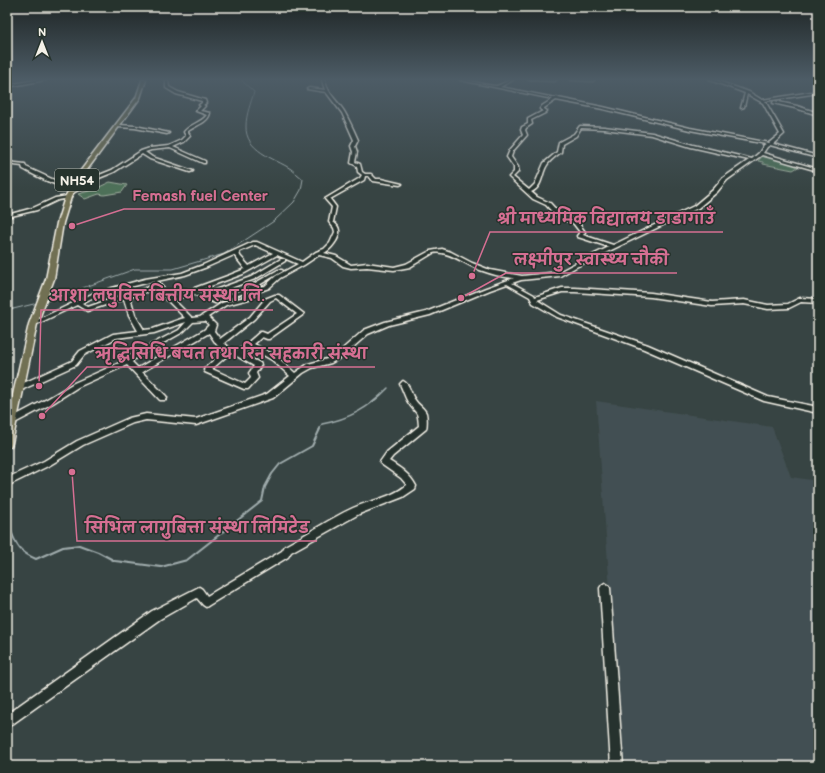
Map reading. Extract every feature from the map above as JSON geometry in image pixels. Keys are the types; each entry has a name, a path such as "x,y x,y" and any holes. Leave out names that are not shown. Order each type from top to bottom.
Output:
{"main road":[{"name":"NH54","path":"7,443 9,422 19,388 33,324 50,279 60,224 69,195 81,174 125,116"}],"street":[{"path":"7,216 35,209 58,198 69,195 98,177 113,171 142,152 150,149 170,147 183,141 188,136 186,132 187,130 198,125 208,116"},
{"path":"345,116 352,127 356,140 353,146 355,152 353,163 358,165 360,172 364,175 370,175 375,180 400,184"},
{"path":"536,116 529,120 530,124 524,127 523,130 525,135 522,141 510,151 509,156 516,167 516,172 511,177 535,198 548,204 560,216 575,222 583,232 580,236 613,247"},
{"path":"635,116 690,129 770,144 818,157"},
{"path":"7,482 47,463 56,456 80,443 132,420 146,417 196,422 270,396 294,376 310,366 329,361 340,355 366,332 387,323 428,314 488,289 520,278 560,274 696,206 715,192 725,179 761,154 765,146 770,144 782,134 773,120 773,116"},
{"path":"118,126 134,127 168,133"},
{"path":"528,192 536,187 542,177 546,163 559,152 560,143 575,135 580,127 604,128 652,134 692,146 752,160"},
{"path":"170,147 204,162"},
{"path":"142,152 151,158 191,171"},
{"path":"761,154 818,170"},
{"path":"7,164 24,165 24,168 64,186 74,186"},
{"path":"200,319 224,304 247,298 253,292 267,287 278,277 330,247 337,232 336,228 331,222 334,207 328,199 362,179 364,175"},
{"path":"33,324 96,294 154,279 194,271 255,243 302,264"},
{"path":"318,253 338,258 341,263 355,268 368,265 388,269 403,268 420,258 437,251 444,252 500,276 530,278"},
{"path":"236,252 236,255 246,264 248,269"},
{"path":"170,300 190,290 248,269 276,253"},
{"path":"204,296 253,278 282,260"},
{"path":"190,290 216,301 245,291 296,261"},
{"path":"154,279 170,300 191,320"},
{"path":"509,282 532,296 535,302 545,309 559,316 646,348 767,399 818,410"},
{"path":"78,303 87,309 158,286"},
{"path":"534,299 562,290 575,290 651,295 712,304 744,302 768,307 789,306 800,300 818,301"},
{"path":"126,296 132,315 142,333"},
{"path":"219,343 253,318 268,298 277,296 301,314 267,337 262,334 237,354"},
{"path":"19,388 74,363 82,353 115,336 154,331 183,320 206,319 213,325"},
{"path":"9,422 45,404 76,385 128,362 131,358 181,331 191,320"},
{"path":"213,325 211,331 218,339 219,343 258,365 252,373 255,378 246,387 207,370 229,350"},
{"path":"138,371 206,332 213,325"},
{"path":"247,346 251,345 262,350 274,358 294,376"},
{"path":"128,362 163,398"},
{"path":"7,720 156,615 191,595 199,592 206,602 285,554 288,549 308,539 330,524 365,507 406,493 412,486 404,475 384,462 390,454 423,427 422,412 411,401 403,384"},
{"path":"605,588 617,766"}],"shaded area":[{"path":"596,401 772,427 791,477 818,481 818,766 623,766"}],"green space":[{"path":"763,155 800,166 793,170 763,164 763,162 758,161"},
{"path":"110,182 127,185 122,192 104,195 99,194 85,199 78,194 93,190"}],"waterway":[{"path":"44,302 135,269 173,269 224,254 274,221 294,202 301,190 303,179 291,169 255,148 247,135 246,122 247,116"},
{"path":"9,310 38,303"},
{"path":"7,310 13,309"},
{"path":"319,430 322,424 332,422 358,412 388,388"},
{"path":"7,529 11,531 20,548 26,554 36,559 63,547 79,545 98,552 115,561 161,567 187,560 262,501 265,487 272,474 280,464 312,446 320,429"}],"place":[{"name":"Femash fuel Center","path":"72,226"},
{"name":"श्री माध्यमिक विद्यालय डाडागाउँ","path":"472,276"},
{"name":"लक्ष्मीपुर स्वास्थ्य चौकी","path":"461,298"},
{"name":"आशा लघुवित्त बित्तीय संस्था लि.","path":"39,386"},
{"name":"ऋद्धिसिधि बचत तथा रिन सहकारी संस्था","path":"42,416"},
{"name":"सिभिल लागुबित्ता संस्था लिमिटेड","path":"72,472"}]}
